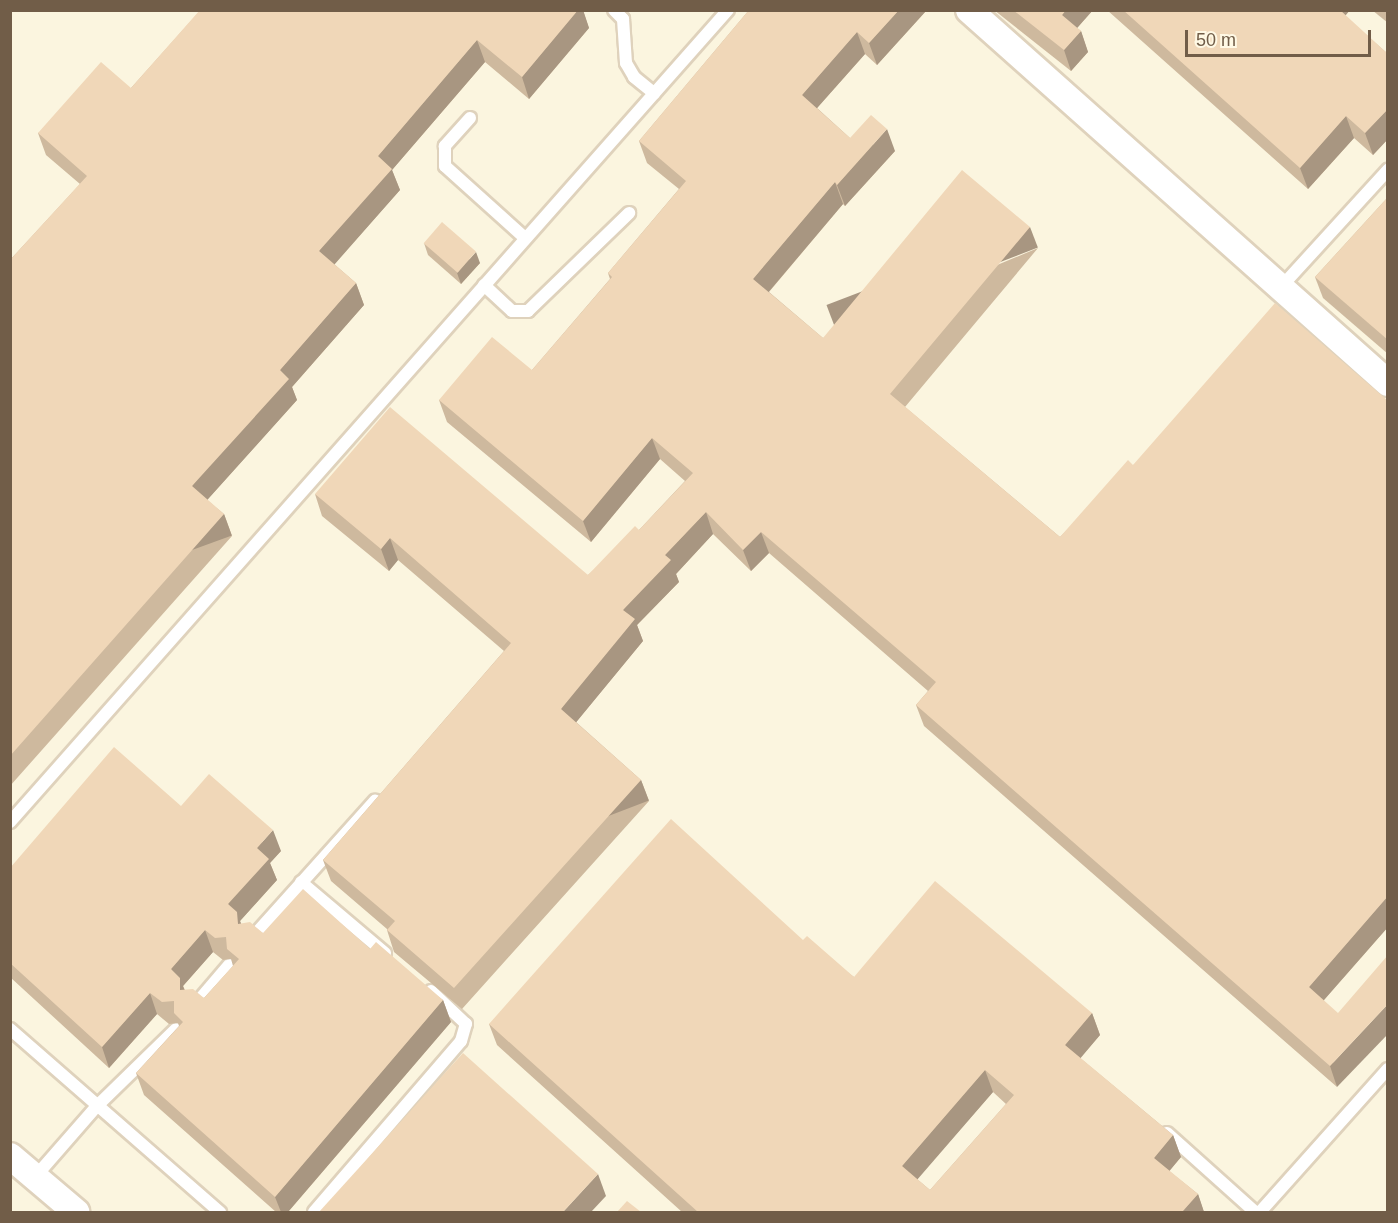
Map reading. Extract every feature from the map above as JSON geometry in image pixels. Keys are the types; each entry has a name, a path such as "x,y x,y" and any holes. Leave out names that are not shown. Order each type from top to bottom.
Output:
{"street":[{"path":"969,10 1388,383"},
{"path":"10,1156 76,1212"}],"lane":[{"path":"614,10 623,19 626,63 634,77 654,93"},
{"path":"10,822 728,10"},
{"path":"470,118 446,146 445,166 525,238"},
{"path":"1281,287 1388,170"},
{"path":"484,285 512,311 528,311 629,213"},
{"path":"251,939 387,787"},
{"path":"301,882 397,962"},
{"path":"194,1006 229,965"},
{"path":"314,1212 460,1041 466,1024 423,984"},
{"path":"10,1029 220,1212"},
{"path":"34,1177 97,1106 176,1029"},
{"path":"1167,1132 1257,1212 1388,1069"}],"building":[{"path":"200,10 578,10 522,77 477,40 378,156 392,169 319,251 356,283 280,370 289,379 192,486 224,514 10,756 10,260 87,176 38,133 101,62 131,88"},
{"path":"749,10 899,10 869,43 857,32 802,95 850,138 871,115 887,129 837,185 835,182 753,279 823,338 962,170 1030,227 890,394 1060,537 1128,460 1133,465 1275,303 1388,401 1388,896 1309,987 1338,1013 1388,955 1388,1004 1330,1066 916,705 936,682 761,532 743,550 706,512 665,555 671,560 623,610 635,619 561,709 641,780 454,988 387,930 395,921 323,860 511,643 390,538 381,549 315,494 390,407 588,575 635,526 639,530 693,473 652,438 583,521 439,400 492,337 532,370 612,277 608,273 686,181 639,141"},
{"path":"1013,10 1066,10 1062,15 1081,31 1064,50"},
{"path":"1123,10 1340,10 1388,54 1388,109 1365,133 1346,116 1300,168"},
{"path":"1388,197 1388,340 1315,277"},
{"path":"442,222 476,252 458,273 424,243"},
{"path":"114,747 181,806 209,774 273,830 257,848 269,859 228,904 237,912 238,924 250,922 263,933 303,889 370,949 376,942 443,1000 275,1197 136,1073 183,1022 174,1013 174,1001 162,1002 150,993 102,1047 10,963 10,868","holes":["205,930 215,938 226,937 227,949 239,959 204,998 193,989 180,990 180,978 171,969"]},
{"path":"671,819 803,940 807,936 854,977 935,881 1092,1013 1065,1045 1173,1135 1154,1158 1198,1194 1182,1212 698,1212 489,1024","holes":["985,1070 1014,1095 930,1190 902,1166"]},
{"path":"463,1053 598,1174 563,1212 319,1212"},
{"path":"627,1201 641,1212 617,1212"}]}
